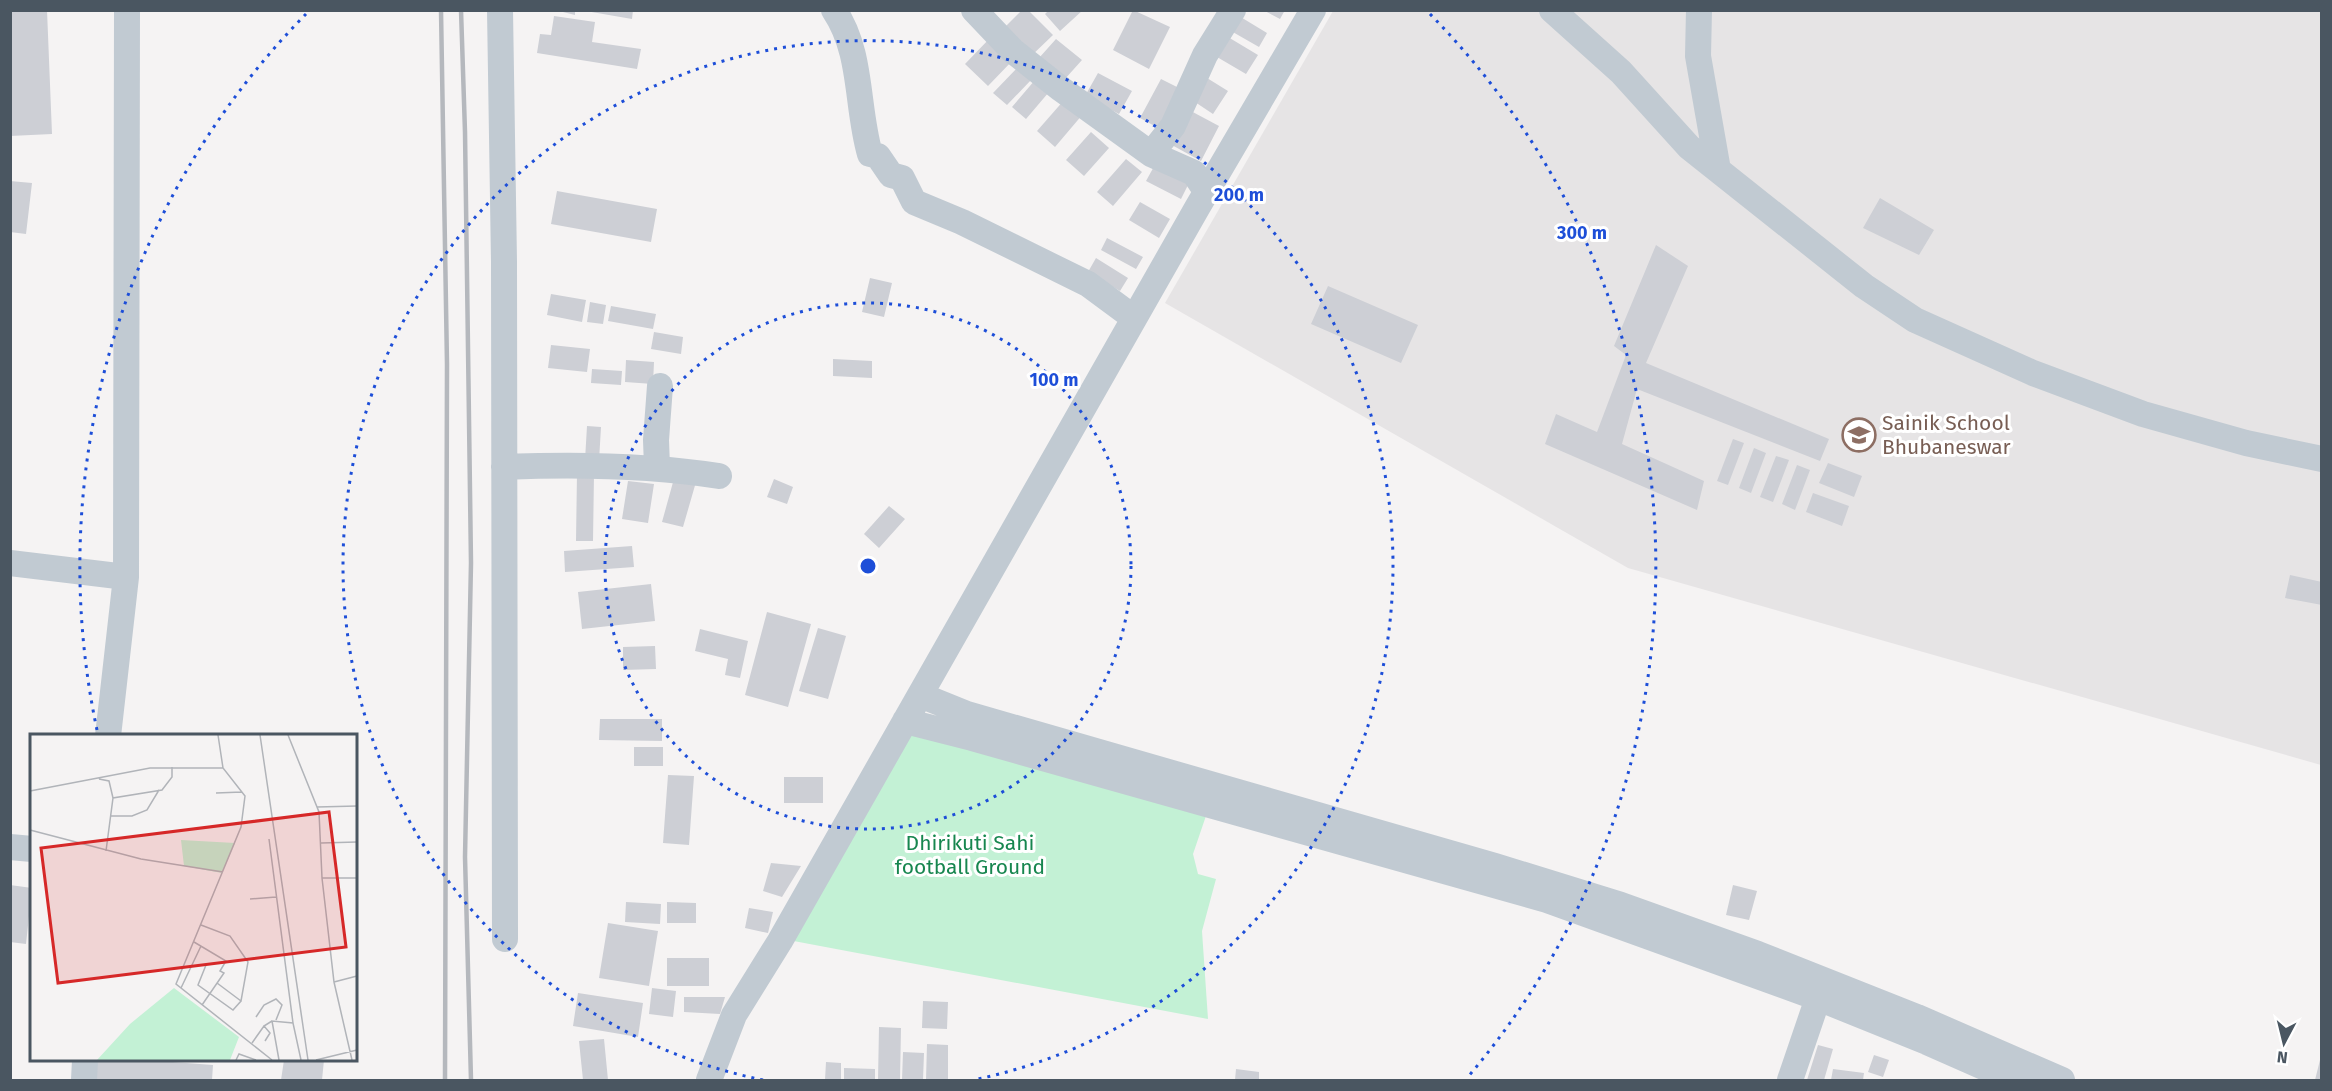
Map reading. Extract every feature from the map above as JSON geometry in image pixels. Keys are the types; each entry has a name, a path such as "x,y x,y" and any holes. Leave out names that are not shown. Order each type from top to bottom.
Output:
{"street":[{"path":"108,734 126,577 127,10"},
{"path":"500,10 505,939"},
{"path":"834,10 843,24 851,45 858,78 863,129 870,154 878,156 891,175 902,178 914,202 962,222 1088,284 1134,318"},
{"path":"974,10 1013,51 1151,154 1194,173 1206,191"},
{"path":"1151,154 1173,126 1205,55 1233,10"},
{"path":"709,1080 734,1015 780,941 1206,191 1313,10"},
{"path":"1552,10 1621,72 1689,147 1864,286 1915,320 2033,373 2143,414 2246,443 2322,459"},
{"path":"1699,10 1698,56 1718,170"},
{"path":"657,467 656,440 660,386"},
{"path":"504,467 657,467 719,476"},
{"path":"10,563 126,577"},
{"path":"920,695 968,714 1495,866 1621,905 1758,954 1917,1017 2062,1080"},
{"path":"905,721 1547,900 1818,998 2013,1080"},
{"path":"10,847 30,849"},
{"path":"1790,1080 1818,998"},
{"path":"84,1080 85,1061"}],"shaded area":[{"name":"Sainik School Bhubaneswar","path":"1333,11 2321,11 2321,765 1628,568 1165,303"}],"green space":[{"name":"Dhirikuti Sahi football Ground","path":"916,716 1209,807 1193,854 1198,874 1216,879 1202,931 1208,1019 783,939"}],"building":[{"path":"10,10 47,10 52,134 10,136"},
{"path":"555,10 575,10 575,15"},
{"path":"580,10 633,10 632,19"},
{"path":"1022,10 1028,10 1053,35 1028,59 1000,32"},
{"path":"1049,10 1083,10 1060,31 1045,14"},
{"path":"1133,10 1170,27 1149,69 1113,50"},
{"path":"1263,10 1285,10 1280,19"},
{"path":"554,16 595,22 592,42 641,49 637,69 537,53 540,34 551,35"},
{"path":"1239,16 1267,33 1259,47 1231,31"},
{"path":"991,37 1014,59 988,86 965,64"},
{"path":"1228,37 1258,55 1246,74 1217,57"},
{"path":"1056,39 1082,60 1064,80 1039,58"},
{"path":"1018,67 1032,79 1007,105 993,93"},
{"path":"1098,73 1132,91 1119,114 1085,96"},
{"path":"1207,78 1228,91 1213,114 1192,100"},
{"path":"1161,79 1183,90 1162,130 1140,118"},
{"path":"1035,80 1049,92 1026,119 1012,107"},
{"path":"1065,99 1083,114 1055,147 1037,131"},
{"path":"1189,110 1219,126 1201,161 1170,144"},
{"path":"1091,132 1109,148 1084,176 1066,160"},
{"path":"1126,159 1142,172 1113,206 1097,192"},
{"path":"1157,161 1191,179 1181,199 1146,181"},
{"path":"10,181 32,183 26,234 10,232"},
{"path":"557,191 657,209 651,242 551,224"},
{"path":"1880,198 1934,230 1919,255 1863,228"},
{"path":"1140,202 1170,219 1159,238 1129,220"},
{"path":"1107,238 1143,257 1136,269 1101,250"},
{"path":"1656,245 1688,266 1646,363 1829,439 1820,461 1637,389 1622,444 1704,481 1697,510 1545,444 1556,414 1597,432 1626,355 1614,346"},
{"path":"1096,258 1128,278 1120,291 1088,272"},
{"path":"870,278 892,283 884,317 862,312"},
{"path":"1328,286 1418,325 1401,363 1311,324"},
{"path":"551,294 586,300 582,322 547,315"},
{"path":"590,302 606,305 603,324 587,322"},
{"path":"611,306 656,314 653,329 608,321"},
{"path":"654,332 683,337 681,354 651,349"},
{"path":"551,345 590,349 587,372 548,368"},
{"path":"833,359 872,361 872,378 833,376"},
{"path":"626,360 654,362 653,384 625,382"},
{"path":"592,369 622,371 621,385 591,383"},
{"path":"587,426 601,427 599,461 585,460"},
{"path":"1733,439 1744,443 1728,485 1717,481"},
{"path":"1754,448 1766,453 1751,493 1739,488"},
{"path":"1776,456 1789,460 1773,502 1760,497"},
{"path":"1828,463 1862,476 1854,497 1819,483"},
{"path":"1797,465 1810,470 1795,510 1782,504"},
{"path":"577,473 594,474 593,541 576,541"},
{"path":"675,475 696,482 683,527 662,522"},
{"path":"774,479 793,487 787,504 767,497"},
{"path":"628,481 654,484 648,523 622,519"},
{"path":"1813,493 1849,506 1842,526 1806,512"},
{"path":"889,506 905,519 879,548 864,534"},
{"path":"632,546 634,567 565,572 564,551"},
{"path":"2290,575 2322,582 2322,605 2285,598"},
{"path":"651,584 655,621 582,629 578,592"},
{"path":"767,612 811,624 788,707 745,695"},
{"path":"818,628 846,636 828,699 799,691"},
{"path":"700,629 748,641 740,678 725,675 728,659 695,651"},
{"path":"655,646 656,669 623,670 623,647"},
{"path":"600,719 662,719 662,741 599,740"},
{"path":"634,747 663,747 663,766 634,766"},
{"path":"668,775 694,776 689,845 663,843"},
{"path":"784,777 823,777 823,803 784,803"},
{"path":"771,863 801,866 782,897 763,891"},
{"path":"10,885 30,888 26,944 10,942"},
{"path":"1733,885 1757,891 1749,920 1726,915"},
{"path":"626,902 661,904 660,924 625,922"},
{"path":"667,902 696,903 696,923 667,923"},
{"path":"749,908 773,912 768,933 745,928"},
{"path":"608,923 658,931 649,986 599,978"},
{"path":"667,958 709,958 709,986 667,986"},
{"path":"652,988 676,991 673,1017 649,1014"},
{"path":"578,993 643,1003 638,1037 573,1026"},
{"path":"684,997 725,997 720,1014 684,1012"},
{"path":"923,1001 948,1002 947,1029 922,1028"},
{"path":"879,1027 901,1028 900,1080 878,1080"},
{"path":"604,1039 608,1080 583,1080 579,1041"},
{"path":"927,1044 948,1045 948,1080 926,1080"},
{"path":"1818,1045 1833,1049 1824,1080 1807,1080"},
{"path":"903,1052 924,1053 923,1080 902,1080"},
{"path":"1874,1055 1889,1060 1883,1077 1868,1072"},
{"path":"2321,1056 2322,1080 2315,1080"},
{"path":"92,1061 159,1061 213,1065 212,1080 97,1080"},
{"path":"284,1061 324,1061 322,1080 281,1080"},
{"path":"826,1062 841,1063 841,1080 825,1080"},
{"path":"844,1068 875,1069 875,1080 844,1080"},
{"path":"1236,1069 1259,1072 1259,1080 1235,1080"},
{"path":"1833,1069 1864,1073 1863,1080 1831,1080"}],"railway":[{"path":"441,10 447,364 445,1080"},
{"path":"461,10 471,563 465,857 471,1080"}],"place":[{"name":"Sainik School Bhubaneswar","path":"1859,435"}]}
